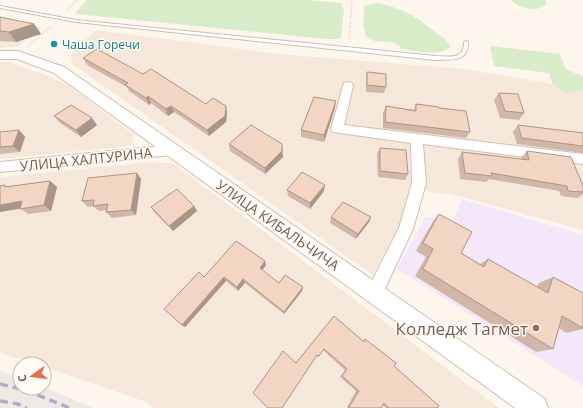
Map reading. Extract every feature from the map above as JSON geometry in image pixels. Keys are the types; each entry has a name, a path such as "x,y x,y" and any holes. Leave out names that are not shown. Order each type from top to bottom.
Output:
{"street":[{"name":"УЛИЦА КИБАЛЬЧИЧА","path":"11,54 59,70 536,408"},
{"path":"348,86 337,129 416,140 583,159"},
{"path":"374,293 406,229 419,183 416,140"},
{"name":"УЛИЦА ХАЛТУРИНА","path":"0,167 172,150"}],"lane":[{"path":"0,7 60,18 435,58 460,57 465,54 467,50 466,42"}],"path":[{"path":"349,49 352,0"},
{"path":"11,54 60,18"}],"shaded area":[{"path":"0,21 41,27 17,47 0,48"},
{"path":"96,30 278,54 464,69 583,89 583,230 451,194 410,190 399,226 373,275 71,63 73,51"},
{"path":"0,62 7,62 43,74 68,85 133,134 133,144 122,147 0,159"},
{"path":"150,162 174,164 499,408 153,408 146,402 52,370 52,356 12,357 0,353 0,177"},
{"name":"Колледж Тагмет","path":"462,199 583,235 583,386 397,269 425,217 454,219"},
{"path":"0,371 12,375 12,396 52,396 52,390 94,408 0,408"}],"green space":[{"path":"87,0 308,0 341,3 344,9 341,37 339,39 325,39 76,14 76,12"},
{"path":"511,0 545,0 546,5 538,9 533,9 523,7"},
{"path":"379,3 415,17 445,39 450,47 433,53 402,49 393,43 371,40 367,37 364,30 364,7"},
{"path":"490,46 560,54 565,68 583,77 583,90 564,93 552,83 549,73 494,66"}],"building":[{"path":"0,17 34,24 9,32 0,31"},
{"path":"97,49 143,74 151,69 206,104 213,98 226,106 225,116 207,130 171,106 166,109 148,96 146,98 125,85 128,83 83,58"},
{"path":"367,72 386,74 386,87 367,85"},
{"path":"499,93 518,94 524,113 505,111"},
{"path":"314,97 336,101 324,135 301,130"},
{"path":"416,104 466,111 470,132 385,122 386,106 416,111"},
{"path":"71,105 92,118 76,130 54,116"},
{"path":"251,125 282,144 282,151 265,168 229,144"},
{"path":"518,125 583,133 583,146 522,138"},
{"path":"19,130 13,146 0,147 0,132"},
{"path":"380,148 406,150 408,174 380,171"},
{"path":"527,151 571,157 583,186 583,192 568,191 567,186 491,173 492,176 465,173 462,152 529,160"},
{"path":"302,172 325,185 310,203 287,190"},
{"path":"137,173 131,210 106,212 108,204 93,206 94,200 82,201 88,178"},
{"path":"50,181 44,205 20,209 22,201 0,205 0,186 5,185 5,187"},
{"path":"177,189 194,206 169,226 151,207"},
{"path":"343,202 371,217 358,234 331,217"},
{"path":"439,214 472,232 461,253 484,267 488,259 548,293 553,277 583,293 583,328 562,316 553,349 423,269 433,249 423,243"},
{"path":"236,241 265,261 260,268 279,283 285,275 303,287 284,312 243,279 237,287 224,277 182,325 164,309 199,272 204,277"},
{"path":"334,316 364,342 365,339 396,363 394,366 439,406 437,408 389,408 384,403 381,408 350,408 349,407 359,391 342,376 347,369 324,349 319,356 317,355 282,408 268,408 253,393 283,351 296,363"}],"railway":[{"path":"0,384 25,390 70,408"},
{"path":"0,401 18,404 27,408"}],"place":[{"name":"Чаша Горечи","path":"54,44"},
{"name":"Колледж Тагмет","path":"536,328"}]}
